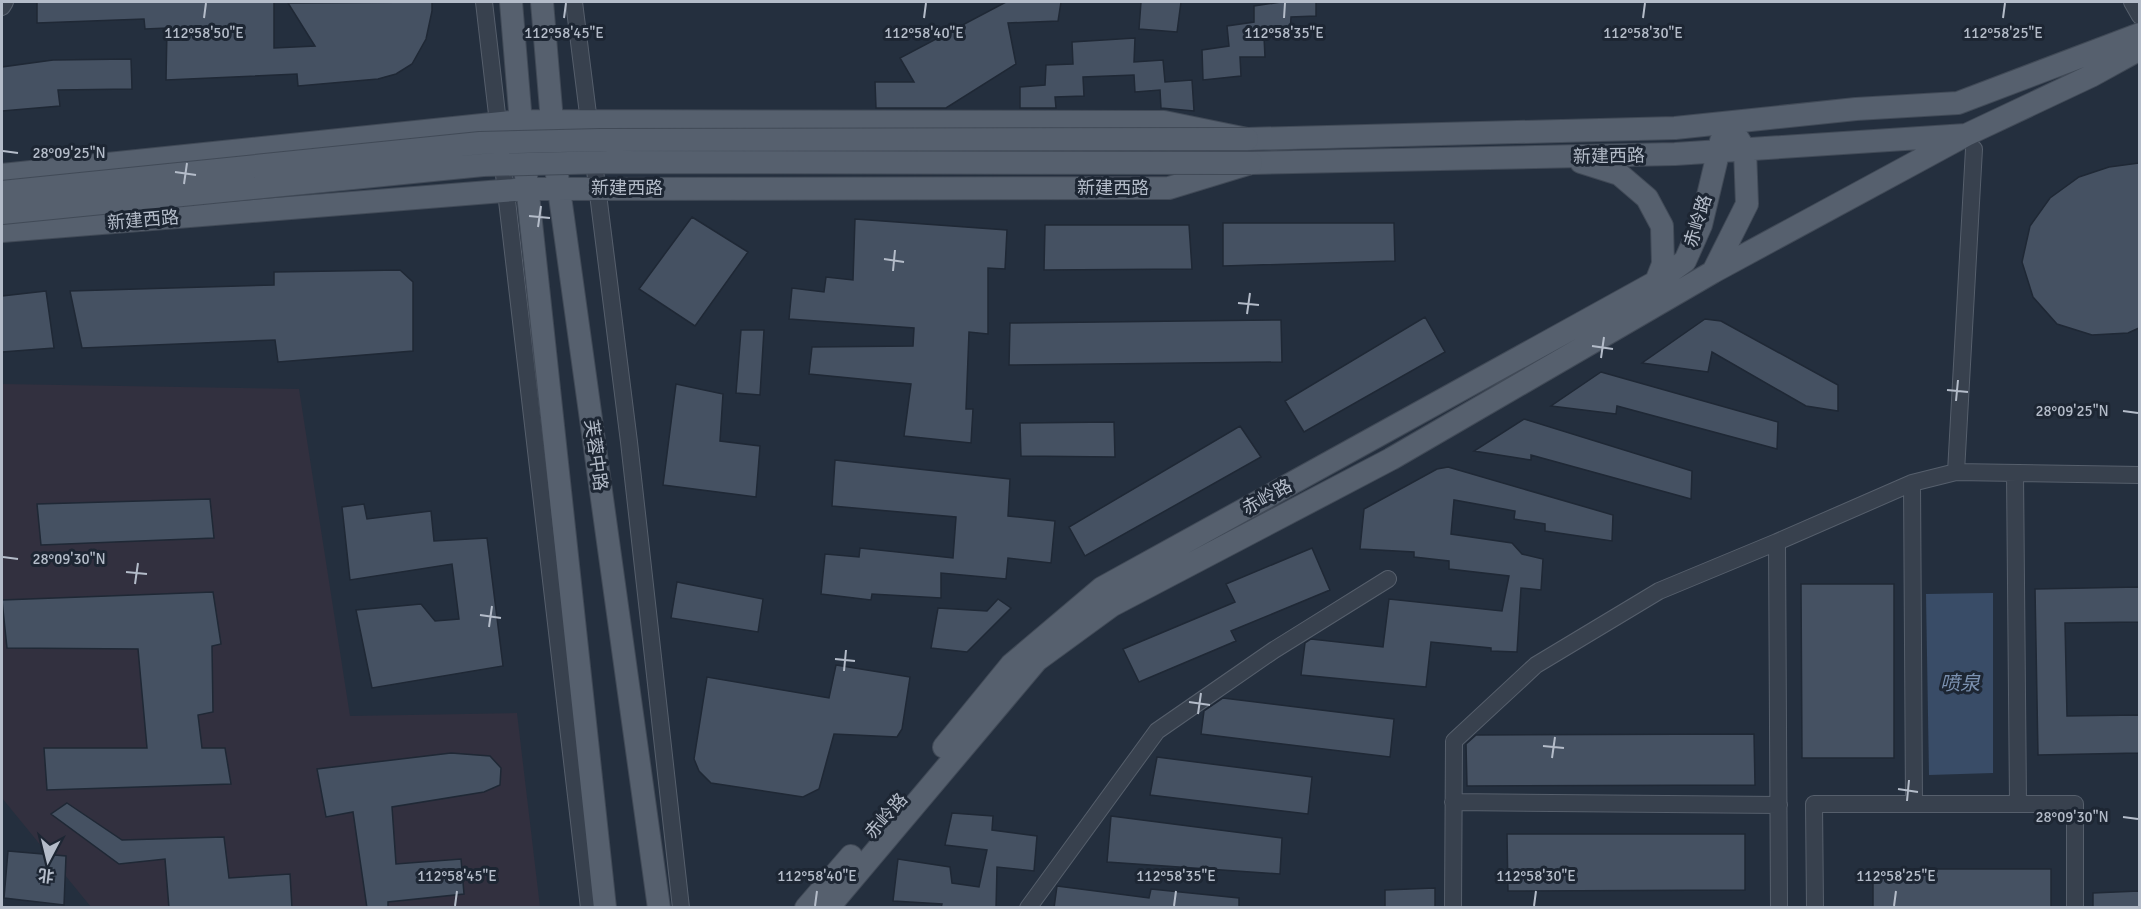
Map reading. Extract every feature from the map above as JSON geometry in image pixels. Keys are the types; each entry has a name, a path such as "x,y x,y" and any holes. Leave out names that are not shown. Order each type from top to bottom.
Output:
{"main road":[{"path":"511,2 510,122 517,190 605,908"},
{"name":"芙蓉中路","path":"542,2 559,188 659,907"},
{"path":"1721,124 1856,109 1958,103 2139,34"},
{"name":"赤岭路","path":"828,908 1037,660 1111,606 1391,459 1713,272 1970,142 2139,49"},
{"name":"新建西路","path":"2,175 510,122 552,120 1164,122 1247,139"},
{"path":"1721,124 1745,150"},
{"name":"新建西路","path":"2,192 480,143 600,140 1247,139 1675,128 1721,124"},
{"name":"赤岭路","path":"806,908 905,794 1011,665 1102,588 1656,282 1685,261 1701,225 1721,124"},
{"name":"新建西路","path":"2,213 483,165 609,162 1251,163 1563,157 1970,142"},
{"name":"赤岭路","path":"1713,272 1747,204 1745,150"},
{"path":"1563,157 1619,174 1647,198 1662,226 1663,264 1656,282"},
{"name":"新建西路","path":"2,231 559,188 1169,188 1251,163"}],"street":[{"path":"2,7 5,2"},
{"path":"484,2 510,122"},
{"path":"574,2 681,908"},
{"path":"2132,2 2139,16"},
{"path":"1956,472 1970,142"},
{"path":"517,190 589,908"},
{"path":"1453,908 1454,741 1536,665 1659,591 1912,483 1956,472 2139,475"},
{"path":"2015,473 2018,804"},
{"path":"1912,483 1914,804"},
{"path":"1777,542 1779,908"},
{"path":"1028,908 1157,731 1274,650 1388,579"},
{"path":"1453,802 1779,805"},
{"path":"1815,908 1814,804 2074,804 2075,908"}],"shaded area":[{"path":"2,384 299,389 350,716 517,713 540,907 91,907 2,798"}],"water":[{"name":"喷泉","path":"1993,593 1993,773 1929,775 1926,594"}],"building":[{"path":"37,2 274,2 274,48 315,46 288,3 432,2 432,11 426,39 412,64 396,74 378,79 298,86 297,74 166,80 167,28 145,29 144,19 37,23"},
{"path":"1006,2 1061,2 1058,21 1008,23 1016,64 946,108 876,108 875,82 914,82 900,58"},
{"path":"1141,2 1181,2 1177,32 1139,29"},
{"path":"1281,2 1316,2 1316,16 1291,17 1290,35 1264,37 1265,57 1240,57 1241,76 1203,80 1202,50 1229,46 1227,26 1254,22 1254,6"},
{"path":"1135,38 1134,62 1163,60 1165,82 1192,80 1194,111 1161,108 1160,90 1135,92 1134,75 1083,77 1084,96 1055,97 1056,108 1020,108 1020,87 1045,85 1046,65 1073,64 1072,42"},
{"path":"131,59 132,89 58,90 60,106 2,111 2,67 53,60"},
{"path":"2139,163 2139,328 2128,333 2092,335 2057,324 2033,297 2022,262 2030,226 2050,198 2079,177 2109,167"},
{"path":"692,217 748,252 695,326 639,289"},
{"path":"855,219 1007,230 1005,269 988,268 988,334 969,332 966,409 973,409 971,443 904,436 911,384 809,374 812,347 913,346 914,328 789,319 792,288 824,292 826,277 853,280"},
{"path":"1223,223 1394,223 1395,261 1223,266"},
{"path":"1045,225 1189,225 1192,269 1044,270"},
{"path":"400,270 413,282 413,351 278,362 275,340 82,348 70,291 274,285 274,272"},
{"path":"46,291 54,348 2,352 2,296"},
{"path":"1425,317 1445,352 1304,432 1285,401"},
{"path":"1705,319 1721,321 1838,385 1838,411 1806,406 1712,352 1708,372 1642,363"},
{"path":"1281,320 1282,362 1009,365 1010,323"},
{"path":"741,330 764,330 760,395 736,393"},
{"path":"1601,372 1778,422 1777,449 1617,406 1616,414 1551,406"},
{"path":"676,384 723,394 720,441 760,446 756,497 663,485"},
{"path":"1524,419 1692,471 1691,499 1531,455 1531,460 1474,451"},
{"path":"1114,422 1115,457 1021,456 1020,423"},
{"path":"1240,426 1261,457 1085,556 1069,527"},
{"path":"835,460 1010,479 1008,516 1055,521 1051,563 1008,558 1006,579 941,573 941,598 872,594 871,600 821,594 825,554 859,557 860,548 953,558 956,517 832,506"},
{"path":"1448,467 1613,515 1612,541 1545,531 1545,524 1514,519 1515,511 1454,500 1451,534 1512,543 1522,554 1543,559 1541,590 1521,588 1517,652 1491,651 1491,648 1431,642 1426,687 1301,675 1305,643 1311,639 1383,647 1389,599 1502,611 1509,576 1449,569 1449,561 1414,557 1414,552 1360,549 1364,509 1437,469"},
{"path":"210,499 214,538 41,545 37,504"},
{"path":"364,504 367,519 431,511 434,541 487,538 503,666 372,688 356,610 421,604 435,621 459,619 452,564 350,580 342,507"},
{"path":"1312,548 1330,590 1231,631 1236,641 1139,682 1123,649 1235,602 1226,584"},
{"path":"677,582 763,599 758,632 671,618"},
{"path":"1801,584 1894,584 1894,758 1802,758"},
{"path":"2139,587 2139,622 2065,623 2067,716 2139,715 2139,753 2038,755 2035,589"},
{"path":"213,592 221,644 212,646 213,712 198,715 202,748 225,748 231,784 47,790 44,748 147,748 138,649 7,648 2,600"},
{"path":"998,599 1011,608 967,652 931,648 938,608 987,611"},
{"path":"836,665 910,677 902,729 897,737 834,734 819,789 803,797 711,783 699,771 694,759 707,677 829,698"},
{"path":"1223,698 1394,719 1390,757 1201,734 1204,711"},
{"path":"1754,734 1755,785 1467,786 1466,744 1476,735"},
{"path":"451,753 490,756 501,768 500,785 484,792 392,807 396,864 461,859 464,894 388,902 388,908 367,908 353,812 326,817 317,769"},
{"path":"1157,757 1312,777 1308,814 1150,795"},
{"path":"67,803 122,840 224,837 229,878 290,874 292,908 169,908 165,859 119,864 51,814"},
{"path":"952,813 993,816 992,830 1037,836 1034,871 997,867 996,908 941,908 942,904 893,901 898,859 950,867 952,883 979,887 987,850 945,845"},
{"path":"1111,816 1282,838 1280,874 1107,862"},
{"path":"1507,834 1745,834 1745,890 1508,891"},
{"path":"8,851 66,856 64,905 4,898"},
{"path":"1873,869 2051,869 2051,908 1873,908"},
{"path":"1057,886 1149,898 1151,889 1239,898 1239,908 1054,908"},
{"path":"1435,888 1435,908 1385,908 1385,890"},
{"path":"2139,891 2139,908 2093,908 2093,893"}]}
